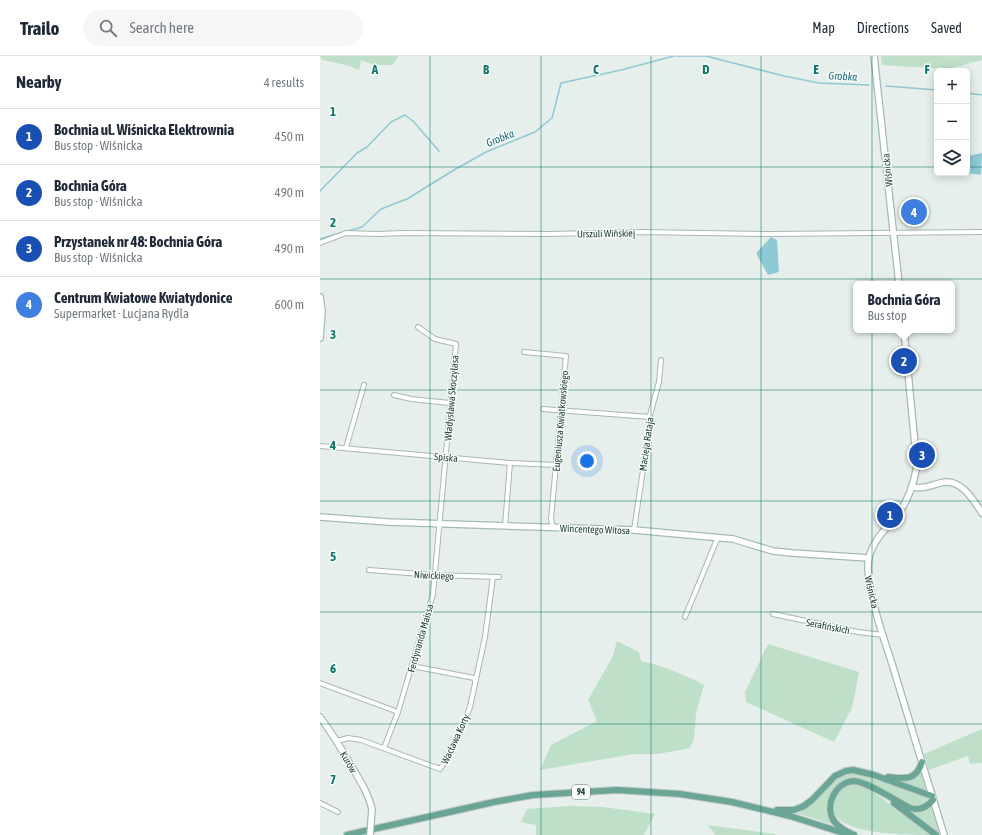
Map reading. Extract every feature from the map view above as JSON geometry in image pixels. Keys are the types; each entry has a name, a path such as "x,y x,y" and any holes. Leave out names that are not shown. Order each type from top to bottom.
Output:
{"main road":[{"path":"874,775 906,779 918,772 922,762"},
{"path":"763,809 789,811 799,808 812,800 835,776 846,771 859,771 874,775 932,798 924,808 915,809 910,808 864,784 854,782 844,785 833,795 830,802 832,816 838,825 854,835"},
{"name":"94","path":"347,835 494,802 533,795 617,790 705,797 763,809 850,835"},
{"path":"880,792 936,835"},
{"path":"824,827 839,835"}],"street":[{"name":"Wiśnicka","path":"874,56 899,281"},
{"name":"Urszuli Wińskiej","path":"320,242 346,233 549,234 644,232 769,234 982,232"},
{"path":"320,297 322,311 320,338"},
{"name":"Władysława Skoczylasa","path":"418,327 432,337 456,344 440,523"},
{"name":"Wiśnicka","path":"904,333 917,466 912,487 900,510 880,535 872,548 869,558 868,574 883,635 944,835"},
{"name":"Eugeniusza Kwiatkowskiego","path":"524,352 566,356 551,519 553,527"},
{"name":"Macieja Rataja","path":"634,530 650,417 659,382 661,360"},
{"path":"346,448 364,384"},
{"path":"394,395 411,399 450,403"},
{"path":"543,409 650,417"},
{"name":"Spiska","path":"320,446 510,463 556,465"},
{"path":"505,526 510,463"},
{"path":"912,487 923,488 941,483 953,483 967,493 982,513"},
{"name":"Wincentego Witosa","path":"320,517 388,522 634,530 733,539 780,552 820,556 856,556 869,558"},
{"name":"Ferdynanda Maissa","path":"384,748 398,712 433,594 440,523"},
{"path":"685,617 718,537"},
{"name":"Niwickiego","path":"370,570 434,575 500,577"},
{"name":"Wacława Korty","path":"337,742 342,739 354,738 440,769 462,728 470,707 485,637 493,577"},
{"name":"Serafińskich","path":"773,614 883,635"},
{"path":"412,666 474,678 475,680"},
{"path":"320,683 398,712"},
{"name":"Kurów","path":"320,717 366,790 372,809 370,835"},
{"path":"320,804 338,812"}],"green space":[{"path":"320,56 399,56 392,65 374,65 361,60 359,70 322,60"},
{"path":"881,56 982,56 982,60 951,68 882,65"},
{"path":"617,641 639,652 641,661 658,665 689,677 704,685 696,713 694,739 690,748 658,754 634,754 540,770 551,745 597,721 588,700 613,656"},
{"path":"768,644 859,672 852,708 834,742 746,702 745,692"},
{"path":"982,729 982,763 970,764 968,756 929,770 924,754"},
{"path":"921,770 927,788 924,790 890,778 901,781"},
{"path":"853,773 862,774 929,797 922,804 913,806 874,785 853,779 844,782 835,788 829,797 828,806 834,825 793,812 829,783 845,775"},
{"path":"853,783 865,786 932,835 907,835 874,832 845,823 836,816 833,802 839,792"},
{"path":"894,801 921,811 932,807 941,835"},
{"path":"569,806 603,807 655,814 644,835 536,835 536,825 521,822 527,809"},
{"path":"707,825 775,834 776,835 716,835"}],"water":[{"path":"982,153 981,175 970,173 970,155"},
{"path":"771,237 777,240 779,272 768,275 757,255 757,252"}],"waterway":[{"name":"Grobka","path":"348,231 362,227 381,209 407,199 486,152 535,132 552,118 561,83 621,70 674,56"},
{"name":"Grobka","path":"676,56 706,56 784,76 819,83 869,85"},
{"name":"Grobka","path":"886,86 934,90"},
{"name":"Grobka","path":"970,93 982,95"},
{"path":"320,191 357,153 367,147 391,122 405,115 413,121 439,151"},
{"name":"Grobka","path":"320,239 340,233"}],"place":[{"name":"Centrum Kwiatowe Kwiatydonice","path":"914,212"},
{"name":"Bochnia Góra","path":"904,361"},
{"name":"Przystanek nr 48: Bochnia Góra","path":"922,455"},
{"name":"Bochnia ul. Wiśnicka Elektrownia","path":"890,515"}]}
